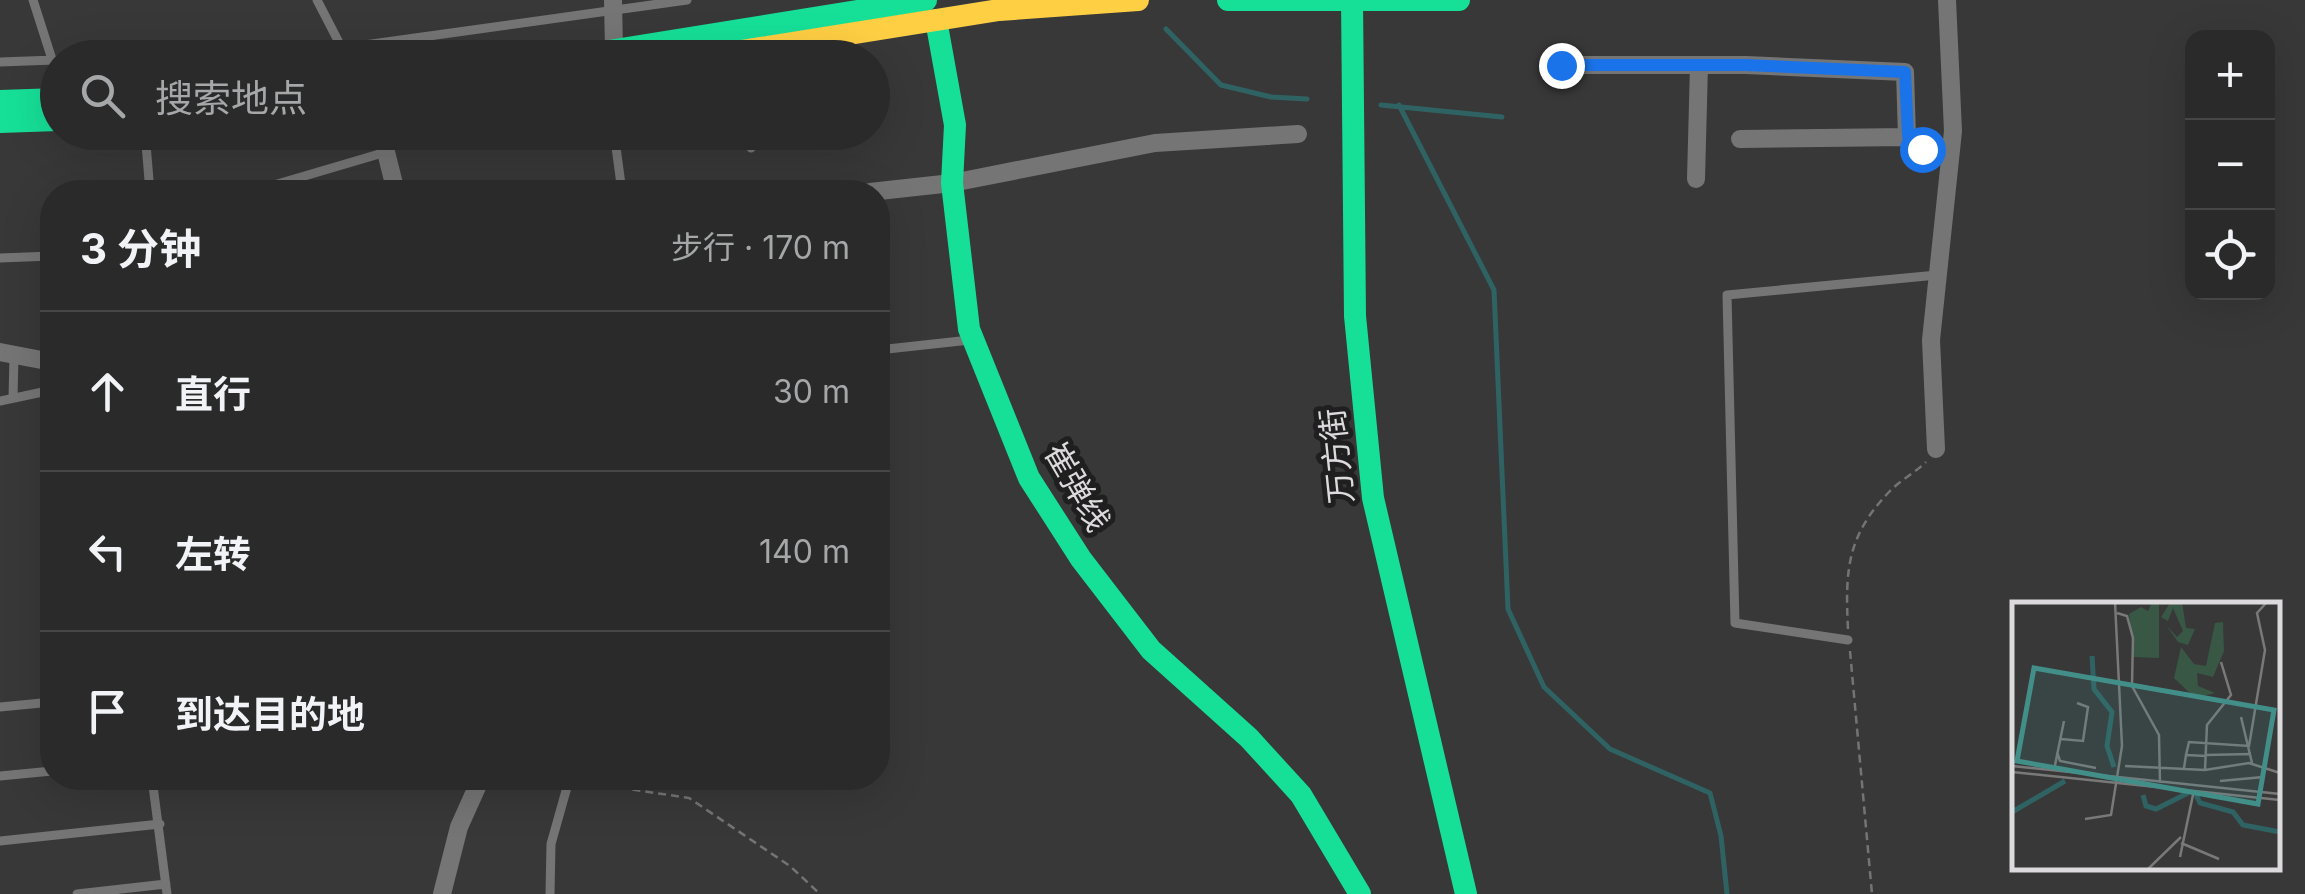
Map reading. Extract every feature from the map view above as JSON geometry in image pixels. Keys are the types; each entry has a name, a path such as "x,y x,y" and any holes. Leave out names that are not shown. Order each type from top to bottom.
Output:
{"street":[{"path":"693,40 931,10 999,10 1138,0"},
{"path":"1228,0 1459,0"},
{"path":"1936,449 1931,340 1953,131 1947,0"},
{"name":"万方街","path":"1352,1 1355,316 1373,498 1466,894"},
{"path":"613,6 614,40"},
{"path":"799,40 931,10"},
{"name":"崔弹线","path":"931,10 955,125 952,183 973,340 1028,478 1081,559 1150,650 1249,738 1301,795 1360,894"},
{"path":"1561,65 1905,72 1908,136"},
{"path":"1696,179 1699,65"},
{"path":"0,100 40,99"},
{"path":"0,122 40,121"},
{"path":"890,190 952,183 1155,144 1298,134"},
{"path":"1740,139 1908,136 1922,149 1950,147"},
{"path":"386,152 393,180"},
{"path":"7,354 40,360"},
{"path":"442,894 460,828 476,790"}],"lane":[{"path":"33,0 47,40"},
{"path":"317,0 338,40"},
{"path":"419,40 613,6 687,0"},
{"path":"0,62 40,61"},
{"path":"146,150 149,180"},
{"path":"616,150 620,180"},
{"path":"291,180 386,152"},
{"path":"0,258 40,256"},
{"path":"1848,640 1735,623 1727,294 1936,274"},
{"path":"890,349 973,340"},
{"path":"7,354 13,398"},
{"path":"0,400 40,392"},
{"path":"0,707 40,703"},
{"path":"0,776 40,772"},
{"path":"76,894 166,889 154,790"},
{"path":"550,894 551,844 566,790"},
{"path":"0,841 160,824"}],"path":[{"path":"1872,894 1848,640 1846,574 1858,530 1891,490 1923,465 1936,449"},
{"path":"636,790 689,798 790,866 820,894"}],"waterway":[{"path":"1166,29 1221,85 1271,97 1307,99"},
{"path":"1381,105 1502,117"},
{"path":"1399,105 1494,290 1508,609 1544,687 1610,749 1710,793 1721,836 1727,894"}],"traffic: fast":[{"path":"677,40 926,0"},
{"path":"1228,0 1459,0"},
{"path":"1352,0 1355,316 1373,498 1466,894"},
{"path":"936,20 955,125 952,183 969,329 1029,478 1081,559 1151,650 1249,738 1301,795 1360,894"},
{"path":"0,101 40,100"},
{"path":"0,122 40,121"}],"traffic: slow":[{"path":"811,40 999,10 1138,0"}],"route":[{"path":"1561,65 1746,65 1905,72 1908,136 1922,149"}]}
